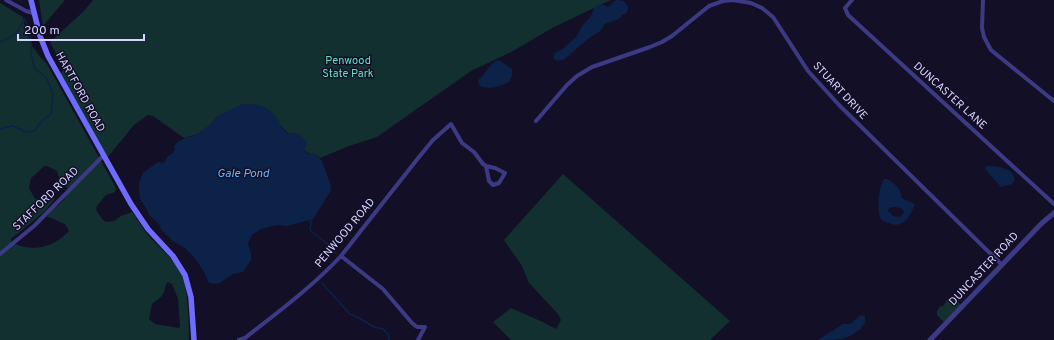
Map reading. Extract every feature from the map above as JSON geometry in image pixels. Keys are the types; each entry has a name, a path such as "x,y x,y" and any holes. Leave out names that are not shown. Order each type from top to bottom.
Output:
{"main road":[{"name":"HARTFORD ROAD","path":"31,0 33,13 48,56 122,189 140,218 159,242 173,256 185,275 191,297 194,340"}],"street":[{"path":"6,0 26,11 33,13"},
{"name":"STUART DRIVE","path":"536,121 567,85 577,76 592,67 662,42 672,36 709,6 723,1 733,0 751,3 762,8 773,17 808,71 839,104 1002,265"},
{"name":"DUNCASTER LANE","path":"852,0 845,8 848,15 1054,204"},
{"path":"983,0 982,28 984,37 991,50 1054,101"},
{"name":"PENWOOD ROAD","path":"239,340 245,338 310,286 340,256 433,140 451,124 462,143 474,152 486,166"},
{"name":"STAFFORD ROAD","path":"0,254 34,226 104,155"},
{"path":"486,166 496,168 505,173 499,183 493,184 489,181 486,166"},
{"name":"DUNCASTER ROAD","path":"930,340 953,318 1042,223 1054,213"},
{"path":"340,256 383,289 412,323 417,327 424,327 418,340"}],"green space":[{"path":"39,0 65,0 43,26"},
{"name":"Penwood State Park","path":"93,0 611,0 554,27 513,51 471,71 377,137 349,146 320,158 317,155 305,151 300,146 294,133 288,133 279,124 278,120 272,113 266,108 251,104 244,104 217,117 206,129 198,134 184,138 153,116 148,115 134,125 107,158 59,76 64,69 50,42 83,12"},
{"path":"0,3 23,17 26,31 31,43 47,64 116,188 115,192 106,195 97,206 96,210 106,222 114,221 121,216 132,212 146,233 173,261 181,272 187,296 189,340 0,340","holes":["44,166 57,171 61,182 69,189 68,194 63,201 52,210 47,217 65,224 69,231 63,237 49,245 35,248 20,246 12,243 11,239 45,211 55,199 35,199 29,188 31,178","168,282 172,284 178,299 179,328 155,324 149,319 152,304 162,296"]},
{"path":"563,174 730,321 710,340 511,340 493,322 511,308 556,329 561,320 558,314 529,283 522,266 504,240"},
{"path":"953,297 961,305 944,322 937,315 937,311 940,306 942,307 948,298"}],"water":[{"path":"616,0 624,1 626,3 628,7 627,13 622,15 619,19 605,24 600,31 588,39 565,59 558,61 554,59 554,54 576,37 582,26 591,16 594,8 601,4 608,7"},
{"path":"499,60 512,69 512,76 509,82 490,88 479,85 478,80 493,63"},
{"name":"Gale Pond","path":"244,104 254,104 266,108 274,114 286,132 298,134 305,139 307,142 304,151 308,154 314,153 322,161 331,186 330,192 313,219 287,226 277,225 261,229 252,235 248,244 251,253 251,260 243,272 233,274 220,283 213,284 209,283 194,257 171,240 161,230 159,224 149,215 140,199 139,183 143,173 159,162 164,163 168,156 173,153 175,148 174,146 177,143 183,139 196,135 219,116"},
{"path":"986,166 1004,168 1011,172 1015,180 1012,184 1001,187 985,169"},
{"path":"884,179 888,179 897,187 902,198 915,204 909,217 898,225 884,221 879,216 878,205 882,182","holes":["893,207 901,208 904,212 900,217 893,216 888,211 889,208"]},
{"path":"861,315 865,316 865,323 861,329 854,334 839,339 818,340 843,324 851,324"}],"waterway":[{"path":"0,42 15,35 25,19"},
{"path":"0,129 13,126 26,132 34,131 42,121 51,114 53,94 46,77 35,69 31,54 32,48 30,34 25,19"},
{"path":"310,219 310,230 330,246 336,253"},
{"path":"322,283 350,314 374,327 383,329 388,334 389,340"}]}
